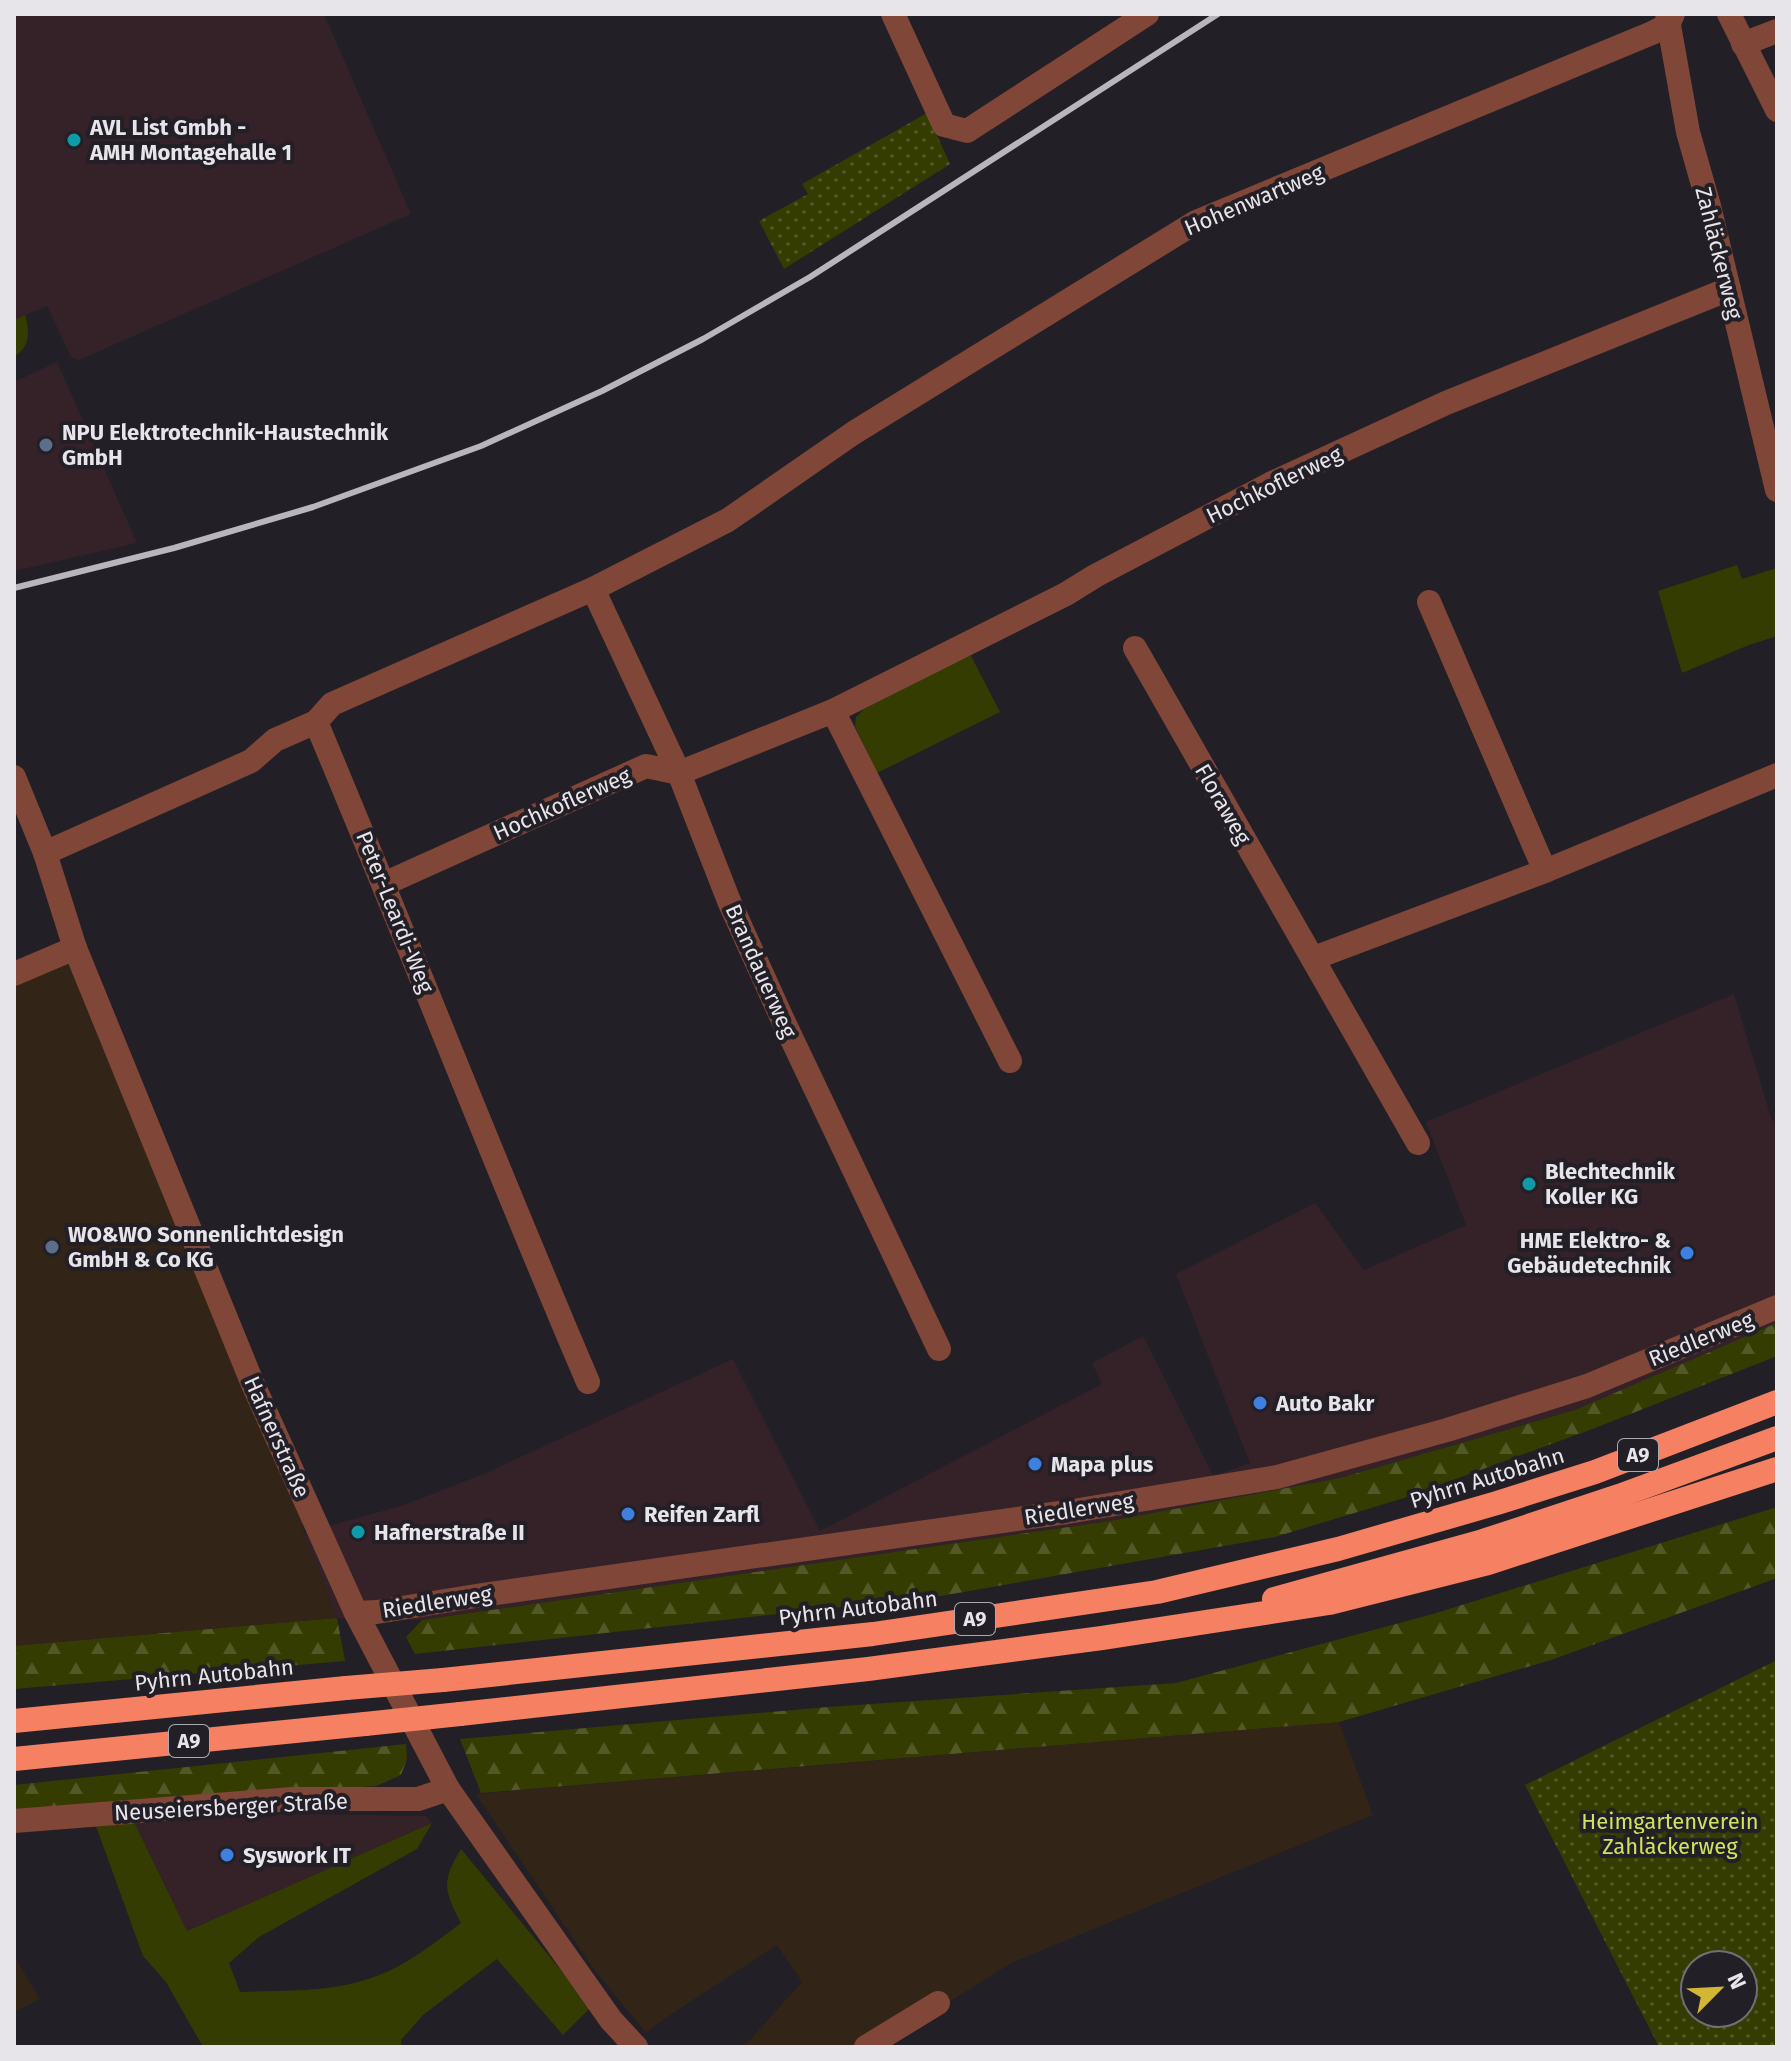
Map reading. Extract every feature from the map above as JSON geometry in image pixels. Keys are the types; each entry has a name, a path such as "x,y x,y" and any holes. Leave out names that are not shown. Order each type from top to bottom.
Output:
{"highway":[{"name":"Pyhrn Autobahn","path":"14,1721 443,1680 873,1634 1157,1592 1338,1549 1497,1503 1595,1472 1777,1402"},
{"path":"1199,1623 1324,1584 1483,1541 1619,1496 1777,1438"},
{"name":"A9","path":"14,1759 868,1669 1329,1603 1488,1563 1777,1469"}],"street":[{"path":"893,14 944,125 967,131 1147,14"},
{"path":"1729,14 1777,110"},
{"name":"Zahläckerweg","path":"1669,18 1688,132 1777,490"},
{"name":"Hohenwartweg","path":"593,589 728,520 854,433 1196,222 1474,108 1669,18"},
{"path":"1743,44 1777,31"},
{"name":"Hochkoflerweg","path":"384,884 646,766 679,773 833,711 1066,594 1270,484 1446,403 1729,289"},
{"path":"45,853 251,761 275,740 316,722 332,704 593,589"},
{"name":"Brandauerweg","path":"593,589 679,773 729,901 762,974 939,1349"},
{"path":"1429,602 1545,871"},
{"name":"Floraweg","path":"1135,648 1418,1143"},
{"path":"833,711 1010,1061"},
{"name":"Peter-Leardi-Weg","path":"316,722 508,1197 588,1382"},
{"path":"1314,958 1545,871 1777,775"},
{"name":"Hafnerstraße","path":"15,780 45,853 75,948 252,1382 356,1613 448,1789 611,2020 636,2047"},
{"path":"14,974 75,948"},
{"name":"Riedlerweg","path":"356,1613 1067,1512 1277,1477 1447,1430 1587,1386 1777,1307"},
{"name":"Neuseiersberger Straße","path":"14,1821 292,1799 418,1799 448,1789"},
{"path":"866,2047 938,2003"}],"shaded area":[{"path":"14,14 324,14 411,214 79,360 71,357 47,306 14,320"},
{"path":"57,362 137,543 14,571 14,382"},
{"name":"WO&WO Sonnenlichtdesign GmbH & Co KG","path":"75,948 296,1481 304,1533 337,1618 14,1646 14,974"},
{"path":"1734,994 1772,1121 1777,1120 1777,1323 1754,1334 1575,1410 1340,1478 1110,1521 422,1620 337,1618 304,1533 404,1505 486,1473 733,1359 820,1531 1102,1384 1092,1363 1143,1336 1213,1476 1250,1463 1176,1274 1315,1203 1364,1270 1466,1225 1426,1122"},
{"path":"1339,1722 1373,1815 1013,1962 877,2047 739,2047 750,2040 802,1982 777,1945 646,2033 593,1968 476,1794"},
{"path":"207,1815 426,1816 432,1823 187,1931 134,1822"},
{"path":"14,1956 40,1999 14,2012"}],"green space":[{"path":"927,113 950,164 784,269 759,221 808,194 802,184"},
{"path":"25,315 27,339 23,349 14,357 14,320"},
{"path":"1737,565 1742,579 1777,568 1777,636 1682,673 1658,591"},
{"path":"970,654 1000,712 877,773 855,726 856,717 864,709"},
{"path":"1777,1323 1777,1356 1595,1428 1404,1498 1275,1537 941,1596 415,1654 406,1637 422,1620 1110,1521 1340,1478 1575,1410"},
{"path":"1777,1507 1777,1578 1551,1660 1339,1722 481,1793 460,1739 828,1707 1176,1683 1433,1614"},
{"path":"337,1618 345,1661 14,1689 14,1646"},
{"name":"Heimgartenverein Zahläckerweg","path":"1777,1660 1777,2047 1659,2047 1525,1785"},
{"path":"406,1744 407,1759 401,1775 376,1786 14,1810 14,1785"},
{"path":"134,1822 187,1931 432,1823 417,1849 259,1937 229,1963 240,1992 306,1990 355,1983 395,1968 418,1954 461,1923 447,1885 450,1869 461,1849 591,2007 563,2035 497,1959 423,2015 401,2040 401,2047 203,2047 166,1982 143,1956 96,1826"}],"railway":[{"path":"14,588 174,548 313,507 481,446 602,391 703,339 810,277 1218,14"}],"place":[{"name":"AVL List Gmbh - AMH Montagehalle 1","path":"74,140"},
{"name":"NPU Elektrotechnik-Haustechnik GmbH","path":"46,445"},
{"name":"Blechtechnik Koller KG","path":"1529,1184"},
{"name":"WO&WO Sonnenlichtdesign GmbH & Co KG","path":"52,1247"},
{"name":"HME Elektro- & Gebäudetechnik","path":"1687,1253"},
{"name":"Auto Bakr","path":"1260,1403"},
{"name":"Mapa plus","path":"1035,1464"},
{"name":"Reifen Zarfl","path":"628,1514"},
{"name":"Hafnerstraße II","path":"358,1532"},
{"name":"Syswork IT","path":"227,1855"}]}
